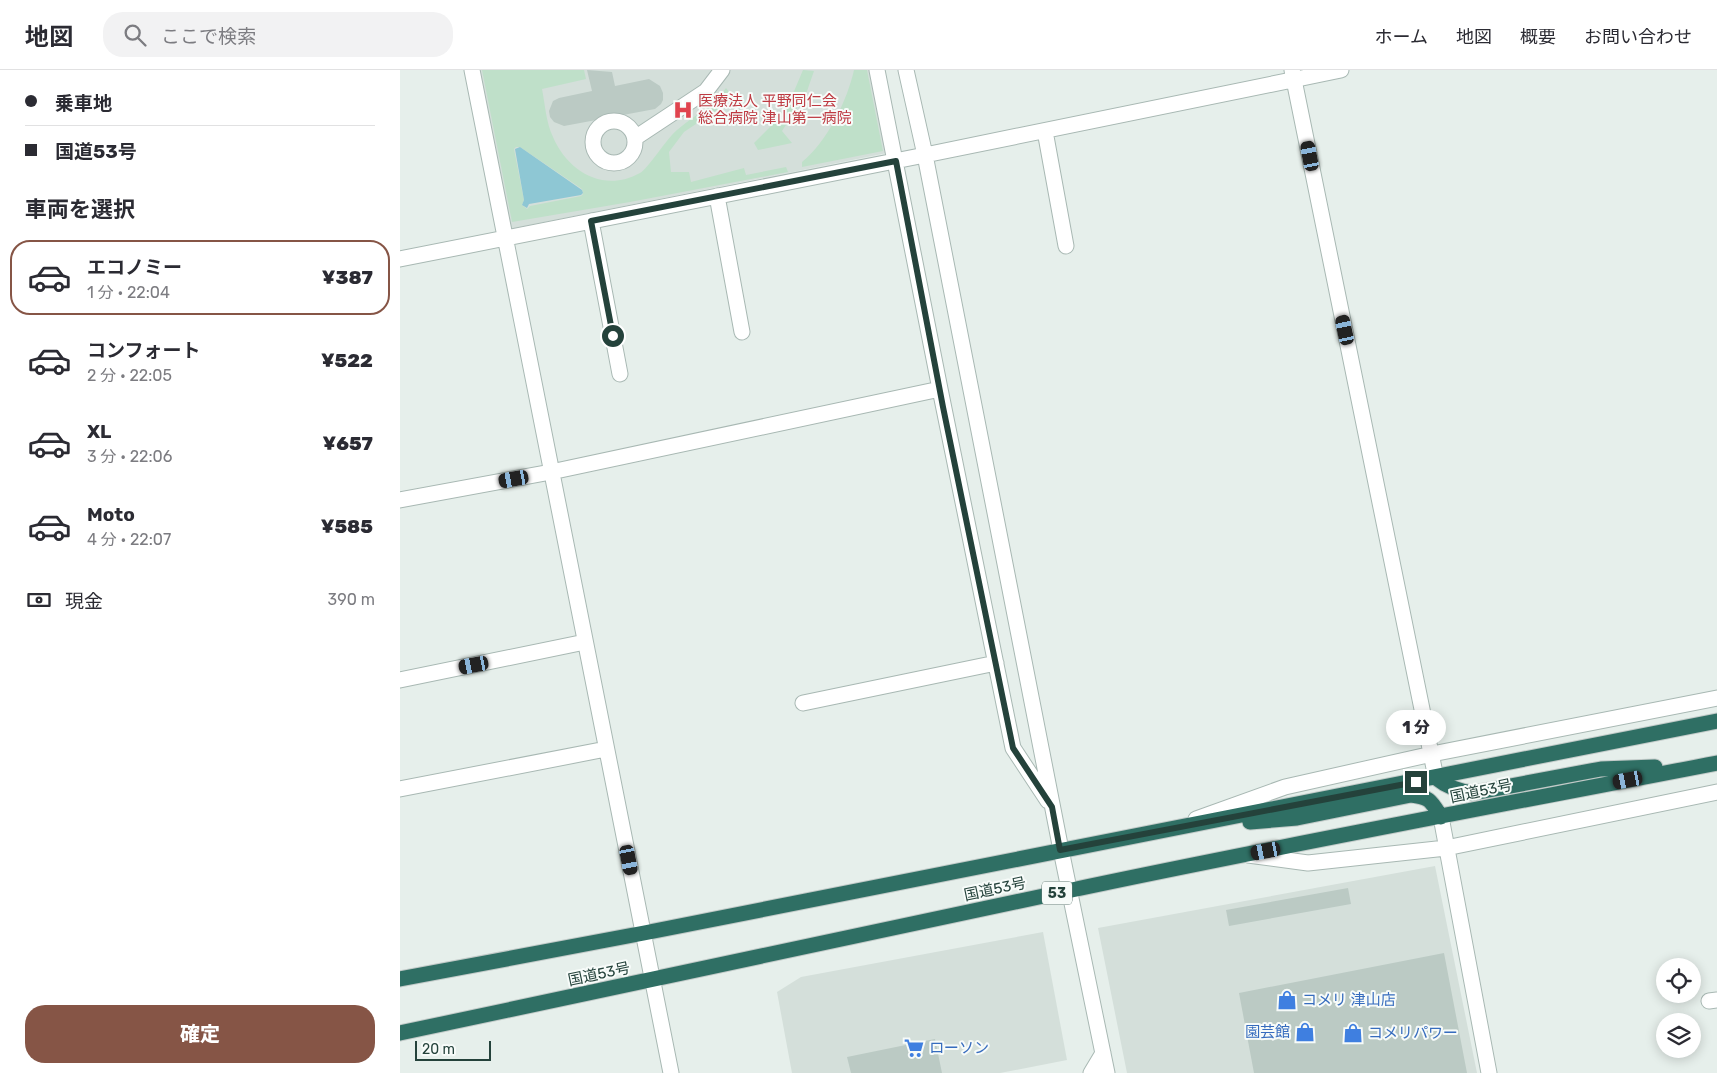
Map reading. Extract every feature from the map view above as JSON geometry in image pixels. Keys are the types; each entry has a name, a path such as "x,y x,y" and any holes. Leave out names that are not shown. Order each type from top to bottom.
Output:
{"highway":[{"name":"国道53号","path":"400,979 644,934 1717,721"},
{"name":"国道53号","path":"400,1033 653,981 1070,890 1717,763"},
{"path":"1436,778 1444,785 1456,790 1473,793 1601,769 1701,766"},
{"path":"1167,830 1297,818 1411,795 1425,796 1434,804 1441,817"}],"street":[{"path":"472,70 671,1073"},
{"path":"635,138 706,91 722,70"},
{"path":"877,70 1013,748 1052,807"},
{"path":"906,70 925,155 1060,850 1108,1073"},
{"path":"400,259 1045,131 1293,75 1341,70"},
{"path":"1293,75 1436,778"},
{"path":"1045,131 1066,246"},
{"path":"717,196 742,332"},
{"path":"591,221 620,374"},
{"path":"400,500 551,472 940,389"},
{"path":"400,680 585,642"},
{"path":"803,703 996,663"},
{"path":"1167,830 1285,788 1432,754 1717,698"},
{"path":"400,788 606,749"},
{"path":"1247,855 1308,863 1446,848 1717,792"},
{"path":"1441,817 1489,1073"},
{"path":"1091,1073 1103,1053"}],"shaded area":[{"name":"医療法人 平野同仁会 総合病院 津山第一病院","path":"479,70 872,70 887,153 510,229"},
{"name":"コメリ 津山店","path":"1435,866 1477,1073 1127,1073 1098,928"},
{"path":"1043,932 1067,1060 1000,1073 792,1073 777,992 801,977"}],"green space":[{"path":"482,70 584,70 586,79 542,89 549,126 560,149 578,169 589,176 601,180 627,179 640,173 648,166 673,134 709,106 726,88 733,97 723,106 684,132 669,152 671,172 689,172 691,182 744,168 746,175 786,167 788,172 630,202 512,222","holes":["520,147 582,189 583,194 581,196 530,206 527,209 522,205 524,200 514,149"]},
{"path":"803,70 814,71 806,94 782,131 792,143 758,150 754,143 774,123 792,96"},
{"path":"854,70 867,70 883,151 802,167 802,162 820,144 835,120"}],"water":[{"path":"520,147 582,190 583,193 581,195 529,204 527,208 522,205 524,200 515,149"}],"building":[{"path":"587,70 612,72 615,86 649,79 660,86 663,100 655,109 564,126 554,122 550,117 549,111 553,101 592,91"},
{"path":"1348,888 1351,904 1229,926 1226,910"},
{"name":"コメリパワー","path":"1444,953 1467,1073 1254,1073 1239,993"},
{"name":"ローソン","path":"935,1039 942,1073 851,1073 847,1057"}],"place":[{"name":"医療法人 平野同仁会 総合病院 津山第一病院","path":"683,110"},
{"name":"コメリ 津山店","path":"1287,1000"},
{"name":"園芸館","path":"1305,1032"},
{"name":"コメリパワー","path":"1353,1033"},
{"name":"ローソン","path":"914,1048"}],"route":[{"path":"613,336 591,221 896,161 943,407 1013,748 1052,807 1060,850 1416,782"}]}
